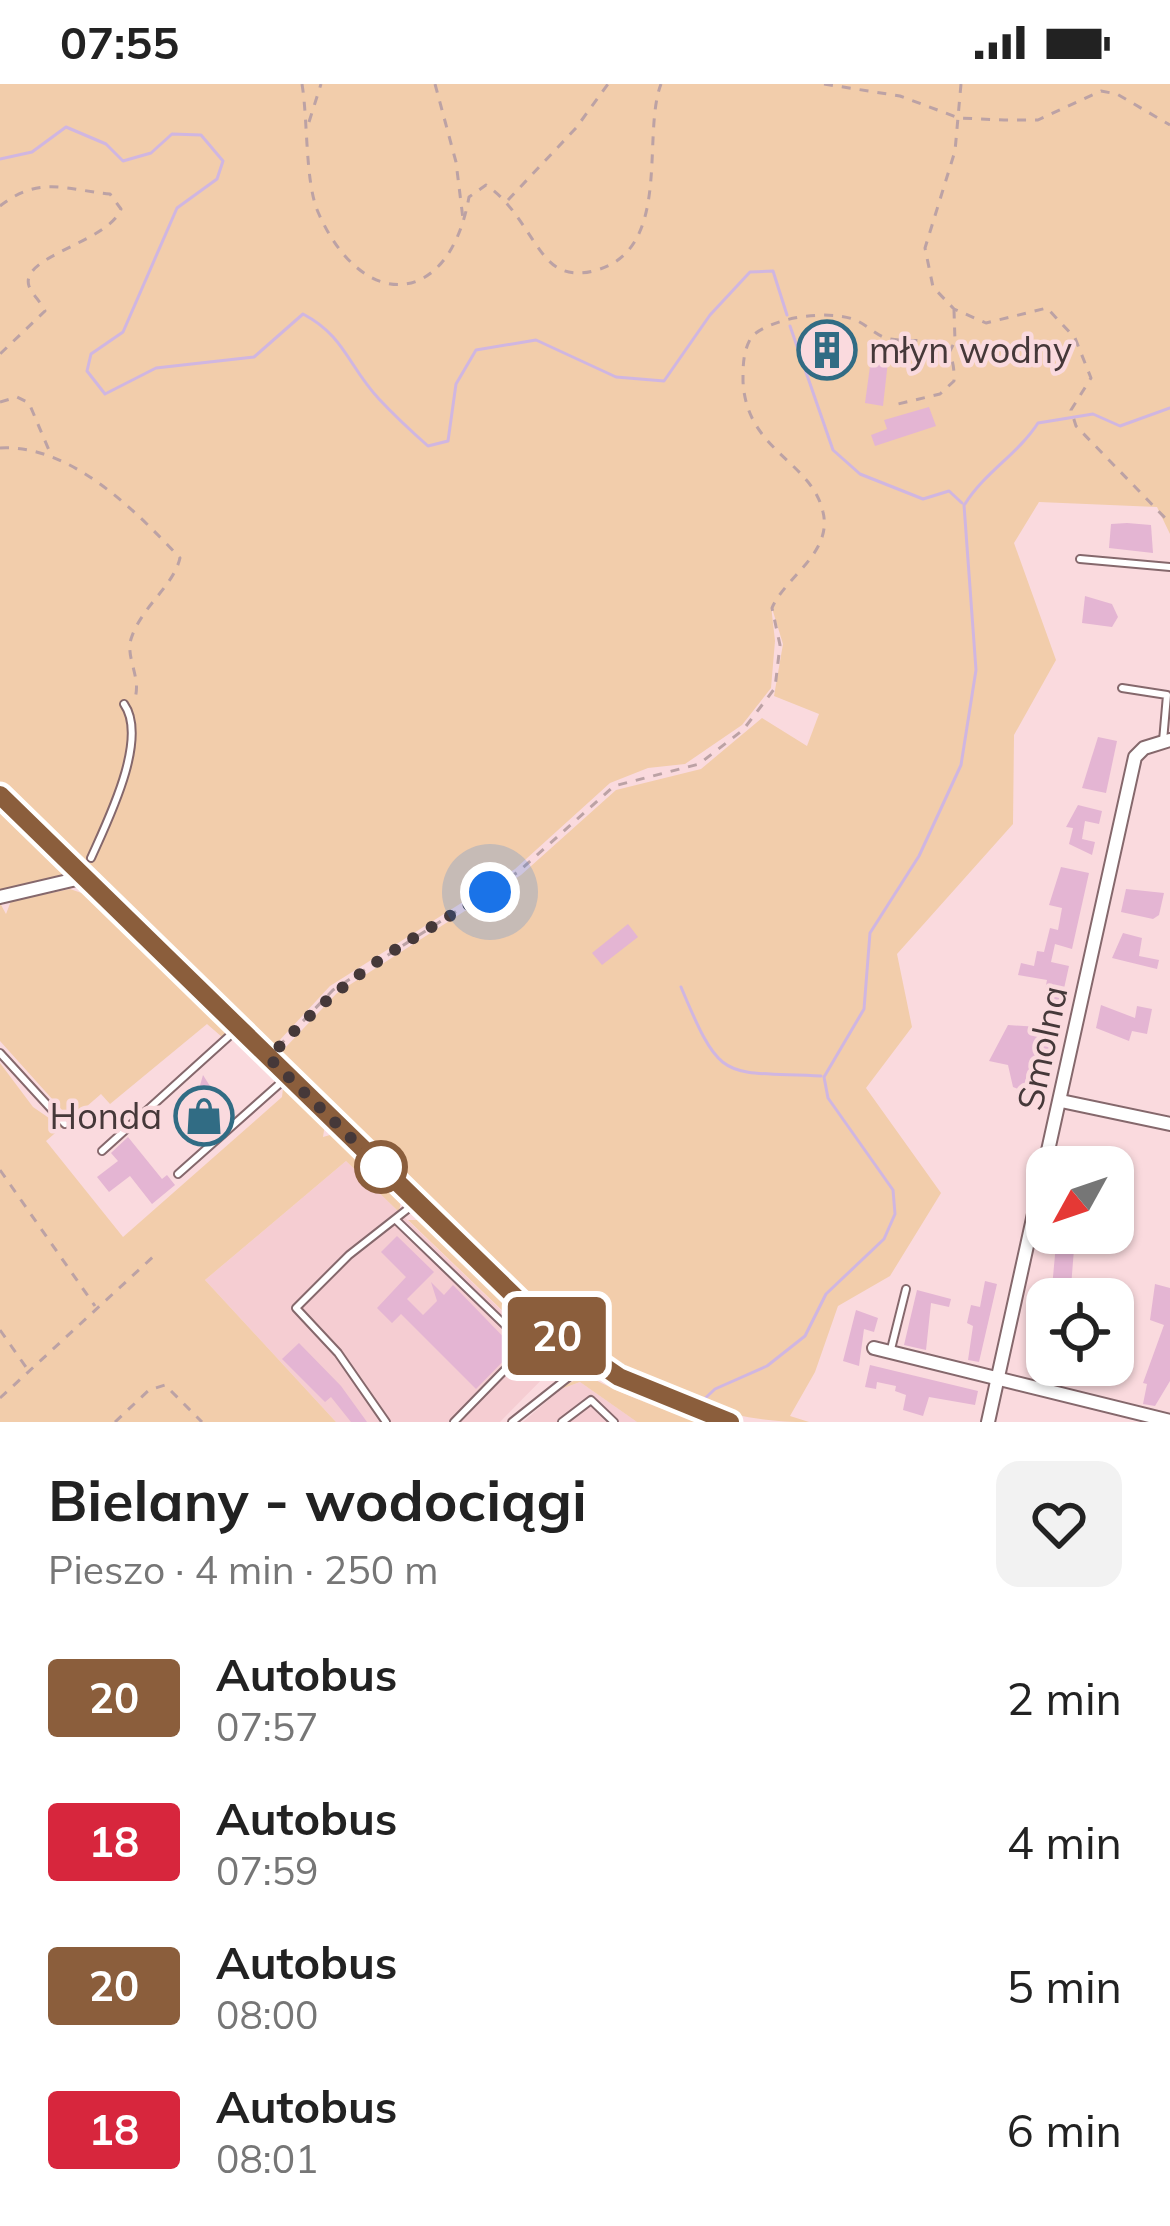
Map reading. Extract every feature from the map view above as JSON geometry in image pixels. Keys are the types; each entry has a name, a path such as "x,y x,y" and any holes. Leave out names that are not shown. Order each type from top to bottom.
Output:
{"main road":[{"path":"0,795 288,1076 328,1129 416,1202 533,1315 591,1360 708,1417"}],"street":[{"name":"Smolna","path":"988,1422 1136,757 1144,748 1167,741"},
{"path":"4,896 85,878"},
{"path":"1061,1101 1170,1124"},
{"path":"874,1348 1170,1421"}],"lane":[{"path":"1080,560 1170,567"},
{"path":"1122,688 1167,695 1167,741"},
{"path":"91,858 124,772 132,736 126,707"},
{"path":"4,896 8,913"},
{"path":"102,1150 238,1028"},
{"path":"0,1053 65,1124"},
{"path":"178,1174 288,1076"},
{"path":"386,1422 346,1371 338,1353 296,1308 349,1255 416,1202"},
{"path":"396,1220 561,1378"},
{"path":"891,1352 906,1289"},
{"path":"454,1422 528,1346"},
{"path":"512,1422 561,1378 591,1360"},
{"path":"562,1422 591,1400 614,1422"}],"path":[{"path":"302,84 317,210 350,259 381,285 418,285 447,261 464,227 469,197 486,185 507,201 545,257 560,269 581,274 604,268 626,251 650,198 662,84"},
{"path":"309,124 321,84"},
{"path":"435,84 459,178 464,227"},
{"path":"507,201 576,128 608,84"},
{"path":"824,84 900,96 959,118 1038,120 1101,91 1117,94 1170,125"},
{"path":"961,84 956,151 926,248 933,287 954,309 986,323 1047,308 1075,338 1091,378 1071,410 1076,427 1170,523"},
{"path":"0,206 24,191 64,184 110,194 121,209 118,218 71,250 38,262 29,273 29,288 45,311 0,354"},
{"path":"948,355 955,340 954,309"},
{"path":"269,1058 333,990 518,872 614,786 699,764 764,708 775,688 780,645 772,608 820,538 824,513 808,486 753,426 744,395 748,343 777,323 840,316 889,339 927,338 948,355 954,369 948,389 894,405"},
{"path":"0,402 17,397 29,403 51,457"},
{"path":"0,448 24,446 51,457 119,498 180,558 177,570 140,617 129,645 137,695 126,707"},
{"path":"1158,509 1170,503"},
{"path":"0,1170 97,1308"},
{"path":"0,1398 155,1255"},
{"path":"0,1330 28,1372"},
{"path":"115,1422 149,1390 165,1385 202,1422"}],"shaded area":[{"path":"0,84 1170,84 1170,534 1157,507 1039,502 1014,543 1056,660 1014,735 1013,824 897,954 912,1027 866,1088 941,1193 890,1276 838,1306 815,1372 790,1416 809,1422 770,1420 702,1405 642,1379 550,1322 0,787","holes":["771,605 783,644 774,696 819,714 807,746 762,718 701,769 616,790 521,875 337,993 285,1048 278,1042 330,986 515,869 610,783 648,768 685,764 742,725 771,688 775,641"]},
{"path":"0,804 65,867 63,878 0,891"},
{"path":"70,889 96,898 226,1032 222,1037 207,1024 110,1104 101,1094 71,1120 0,1041 0,903 6,914 11,901"},
{"path":"0,1063 33,1107 62,1127 46,1141 123,1237 282,1097 283,1088 325,1124 323,1137 337,1133 370,1173 402,1196 399,1212 346,1161 205,1280 336,1422 0,1422"},
{"path":"346,1161 557,1364 500,1422 336,1422 205,1280"},
{"path":"414,1213 423,1216 566,1356 566,1369 554,1367 557,1363 408,1220 420,1220"},
{"path":"587,1375 704,1422 637,1422 580,1382 561,1389 519,1422 551,1391"},
{"path":"580,1382 637,1422 523,1422 561,1389"}],"building":[{"name":"młyn wodny","path":"820,327 838,329 833,372 815,370"},
{"path":"871,359 888,361 883,406 865,403"},
{"path":"929,407 936,426 875,446 871,435 887,429 884,420"},
{"path":"1111,524 1151,525 1153,553 1109,548"},
{"path":"1085,596 1112,604 1118,617 1112,627 1082,623"},
{"path":"1098,737 1117,741 1106,793 1082,788"},
{"path":"1078,805 1102,811 1099,824 1085,821 1082,839 1095,842 1092,855 1069,844 1073,828 1066,827"},
{"path":"1061,867 1089,873 1072,949 1055,944 1051,962 1069,966 1059,1011 1043,1001 1047,980 1018,975 1021,963 1034,966 1037,951 1044,952 1050,928 1058,930 1062,908 1049,905"},
{"path":"1126,889 1164,893 1159,915 1153,919 1121,912"},
{"path":"628,924 638,937 602,965 592,953"},
{"path":"1123,933 1142,938 1139,956 1159,960 1157,969 1112,958"},
{"path":"1101,1005 1135,1018 1137,1006 1152,1009 1147,1034 1132,1031 1129,1041 1096,1028"},
{"path":"1008,1025 1055,1028 1043,1086 1049,1088 1046,1101 1013,1087 1008,1065 989,1061"},
{"name":"Honda","path":"203,1075 230,1118 201,1143 176,1112 197,1096"},
{"name":"Honda","path":"128,1137 162,1179 167,1175 175,1185 152,1204 130,1176 109,1192 97,1177 118,1161 111,1153"},
{"path":"397,1236 434,1272 407,1299 423,1315 437,1301 431,1282 444,1295 453,1285 515,1349 476,1389 401,1314 392,1323 377,1308 406,1277 381,1252"},
{"path":"1055,1254 1074,1254 1072,1278 1053,1278"},
{"path":"985,1281 997,1284 979,1362 968,1360 973,1326 967,1323 971,1305 980,1307"},
{"path":"1155,1284 1170,1288 1170,1381 1155,1406 1143,1404 1147,1384 1143,1383 1164,1325 1150,1320"},
{"path":"917,1290 951,1299 949,1307 931,1303 926,1350 904,1345"},
{"path":"856,1310 878,1318 874,1332 864,1329 859,1366 843,1361"},
{"path":"299,1343 341,1386 367,1422 351,1422 331,1397 325,1402 282,1359"},
{"path":"870,1365 978,1391 975,1405 929,1397 923,1416 903,1410 906,1395 895,1391 896,1386 877,1382 876,1389 865,1387"}],"waterway":[{"path":"0,159 32,152 66,127 106,144 123,161 151,153 172,134 201,135 223,161 217,179 177,208 123,332 91,354 87,371 105,394 156,368 254,357 303,314 328,332 379,399 428,446 448,441 456,384 476,350 536,340 616,377 664,381 710,315 750,272 773,271 787,315"},
{"path":"790,326 833,450 860,474 923,499 949,491 962,503"},
{"path":"965,504 1038,423 1093,414 1120,426 1170,408"},
{"path":"698,1405 715,1389 767,1366 805,1336 826,1294 884,1239 895,1214 893,1190 828,1098 824,1077 864,1009 870,933 919,856 961,765 976,670 964,505"},
{"path":"681,987 706,1042 729,1066 763,1074 821,1076"}],"bus line":[{"name":"20","path":"0,795 545,1326 619,1377 673,1403 730,1422"}],"place":[{"name":"młyn wodny","path":"827,350"},
{"name":"Honda","path":"204,1116"}],"route":[{"path":"381,1167 389,1175 269,1058 318,1004 362,968 490,892"}]}
